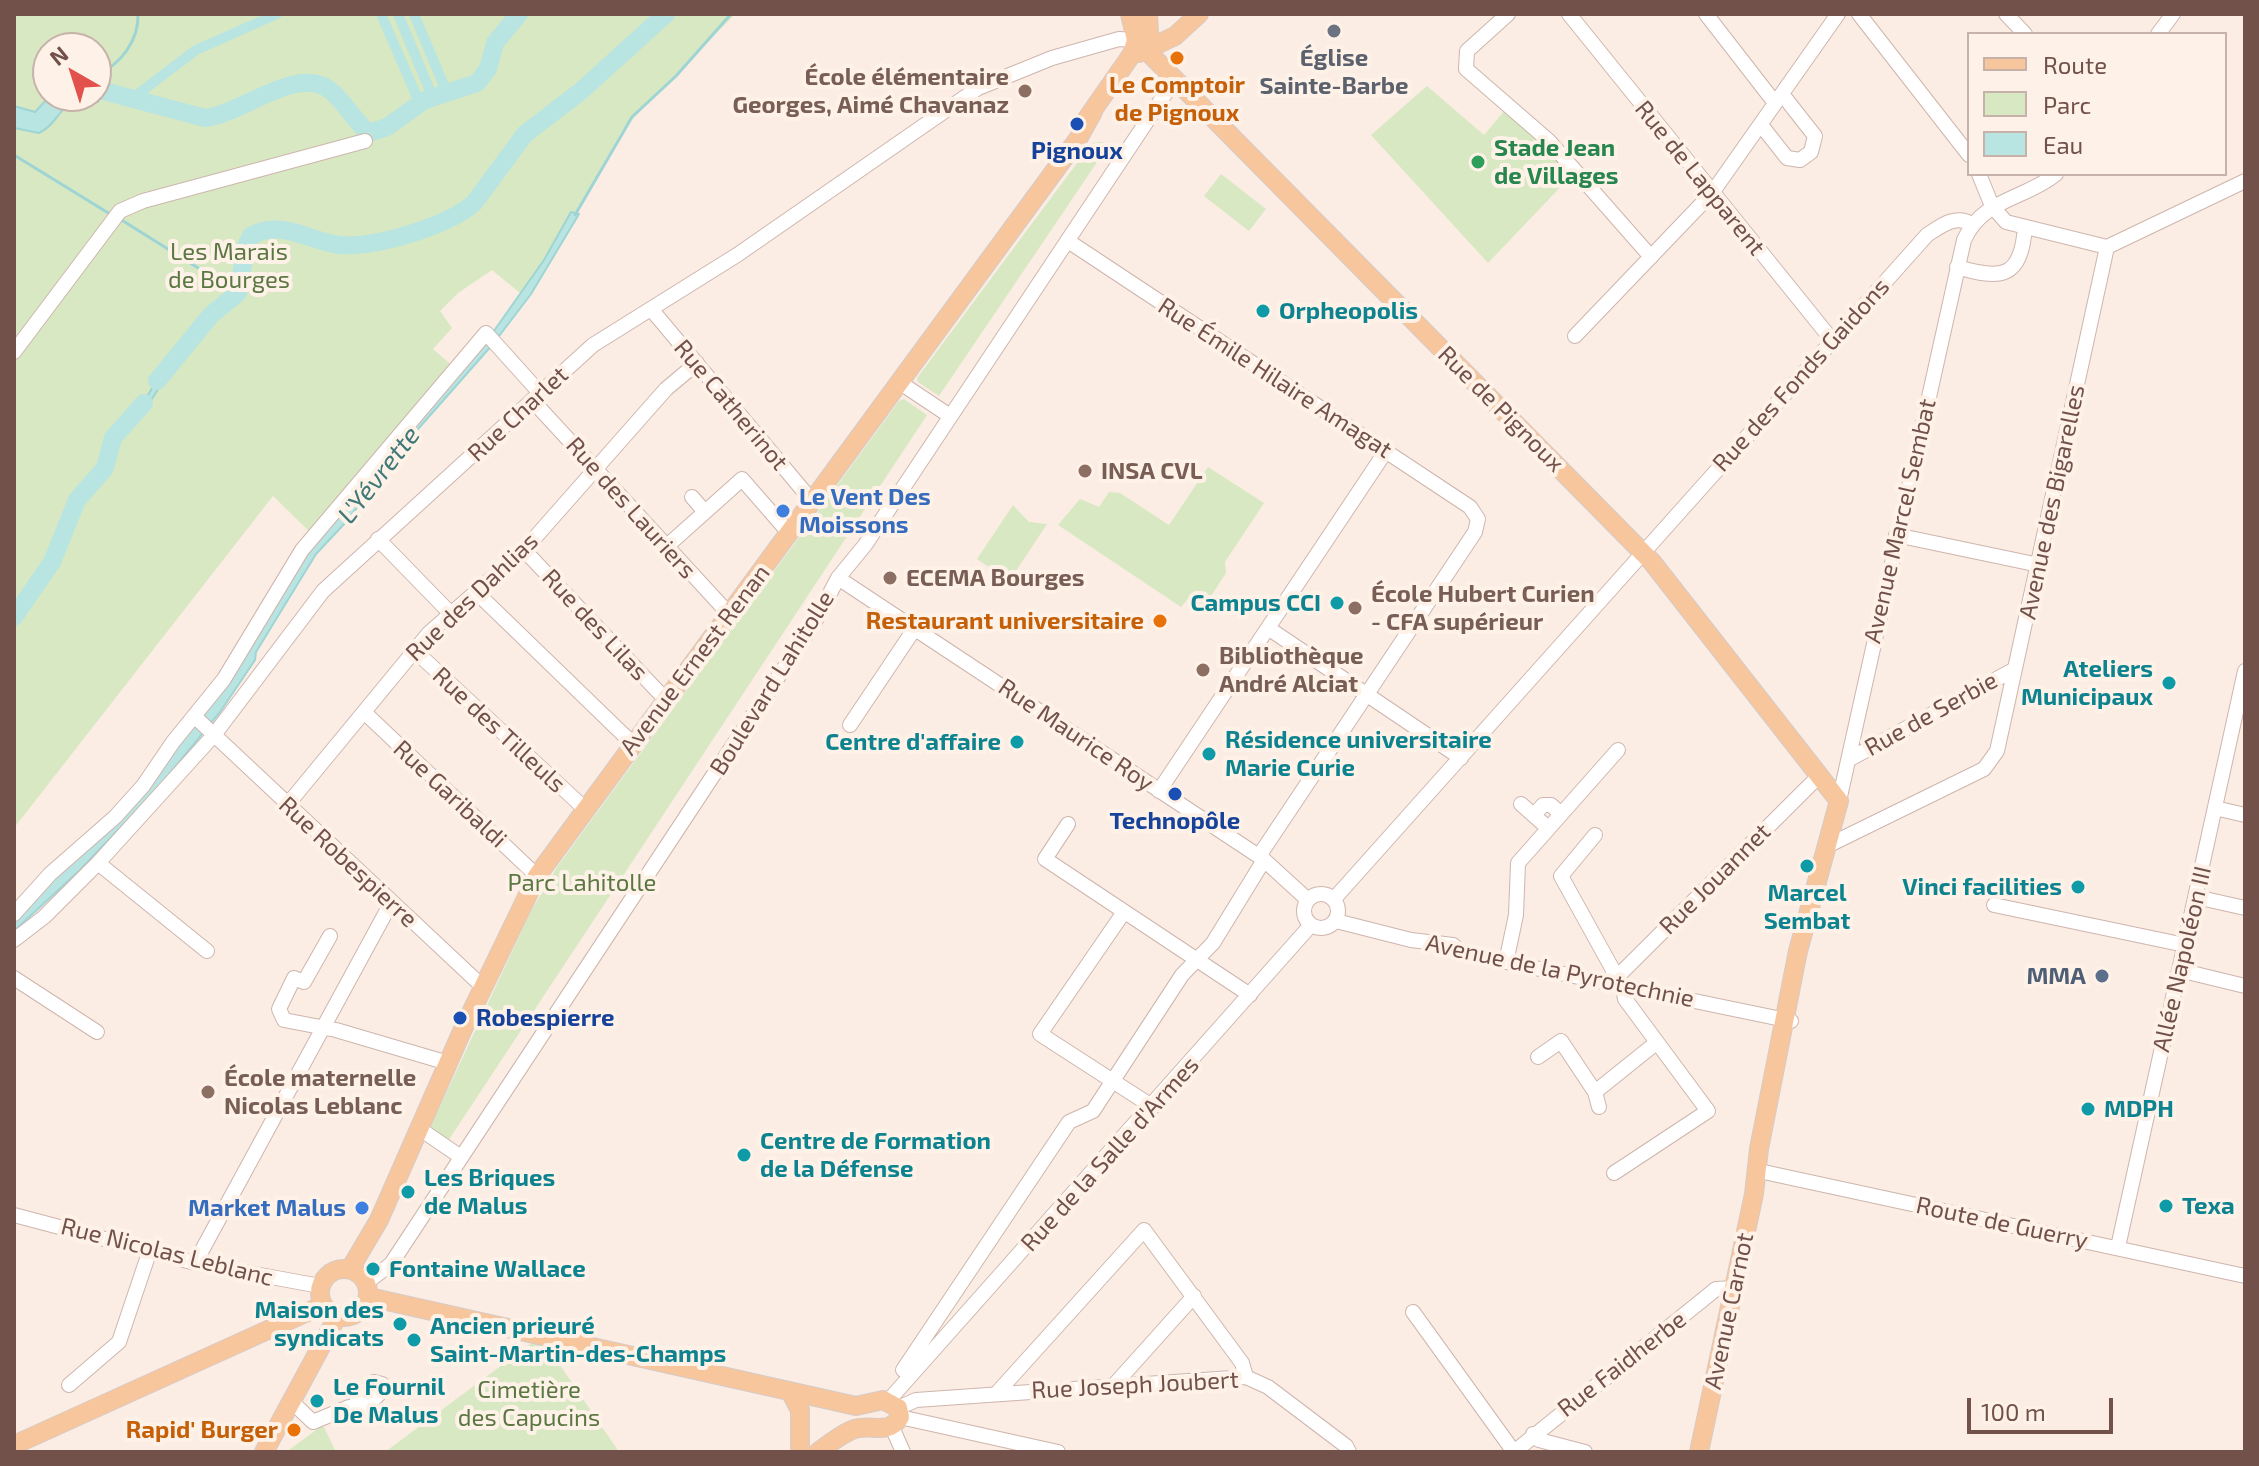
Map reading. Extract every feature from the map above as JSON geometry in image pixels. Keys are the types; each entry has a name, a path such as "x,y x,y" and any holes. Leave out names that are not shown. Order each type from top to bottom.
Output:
{"main road":[{"path":"1130,14 1139,48"},
{"path":"1139,14 1139,48"},
{"path":"1139,48 1148,14"},
{"path":"1139,48 1175,36 1199,14"},
{"name":"Rue de Pignoux","path":"1139,48 1175,79 1643,553 1839,801"},
{"name":"Avenue Ernest Renan","path":"1078,139 1077,131 1139,48"},
{"name":"Avenue Ernest Renan","path":"361,1281 379,1220 448,1063 537,876 1078,139 1108,109 1139,48"},
{"name":"Avenue Marcel Sembat","path":"1788,1020 1798,951 1830,846 1839,801"},
{"name":"Avenue Carnot","path":"1699,1452 1788,1020"},
{"path":"264,1452 305,1373 330,1312 320,1286 335,1271 361,1281 897,1417"},
{"path":"14,1445 330,1312 357,1314 361,1281"},
{"path":"790,1391 800,1410 800,1452"},
{"path":"800,1426 813,1401 825,1399"},
{"path":"800,1426 812,1449 820,1450 856,1428 897,1417"}],"street":[{"path":"1508,14 1467,51 1466,69 1549,141 1651,257"},
{"name":"Rue de Lapparent","path":"1569,14 1832,340"},
{"path":"1706,14 1815,136 1811,152 1800,160 1787,158 1761,125"},
{"path":"1575,336 1712,193 1838,14"},
{"path":"1859,14 1967,152"},
{"path":"2006,14 2023,32"},
{"path":"2160,32 2173,14"},
{"name":"Rue Charlet","path":"14,940 44,917 98,863 122,823 211,732 323,591 593,345 787,222 978,88 1052,58 1119,39 1139,48"},
{"name":"Boulevard Lahitolle","path":"361,1281 391,1264 817,618 838,578 865,545 1175,79"},
{"path":"14,352 120,211 143,201 365,141"},
{"path":"1980,176 1992,206 2006,222 2107,247 2245,181"},
{"name":"Avenue Marcel Sembat","path":"1839,801 1956,272 1972,224 1992,206 2052,176"},
{"name":"Rue des Fonds Gaidons","path":"1643,553 1927,235 1950,221 1961,220 1972,224"},
{"path":"1956,272 1996,276 2007,273 2019,258 2025,227"},
{"name":"Rue Émile Hilaire Amagat","path":"1068,241 1470,507 1478,519 1475,532 1367,693"},
{"name":"Avenue des Bigarelles","path":"1830,846 1984,769 1997,751 2107,247"},
{"name":"Rue Catherinot","path":"651,309 812,501"},
{"name":"Rue des Lauriers","path":"195,717 224,679 302,550 490,337 598,469 729,614"},
{"name":"Rue des Dahlias","path":"288,804 414,650 524,550 666,389 697,363"},
{"path":"899,382 950,416"},
{"path":"1159,791 1386,451"},
{"path":"667,546 742,479 789,533"},
{"path":"692,497 705,512"},
{"path":"1896,535 2039,565"},
{"path":"378,539 451,614"},
{"name":"Rue des Lilas","path":"524,550 665,699"},
{"path":"1334,899 1643,553"},
{"name":"Rue Maurice Roy","path":"838,578 1262,858 1308,900"},
{"path":"477,593 632,743"},
{"path":"850,725 915,628"},
{"path":"1268,628 1461,758"},
{"name":"Rue des Tilleuls","path":"414,650 584,808"},
{"name":"Rue de Serbie","path":"1848,760 2015,669"},
{"name":"Allée Napoléon III","path":"2118,1247 2245,671"},
{"path":"903,1452 897,1417 905,1376 1069,1122 1093,1111 1182,975 1213,943 1262,858 1367,693"},
{"name":"Rue Garibaldi","path":"364,712 537,876"},
{"path":"14,914 50,874 122,823 143,786 195,717"},
{"name":"Rue Robespierre","path":"195,717 483,987"},
{"path":"1506,962 1517,910 1518,863 1618,750"},
{"name":"Rue Jouannet","path":"1617,983 1819,776"},
{"path":"1521,804 1548,828"},
{"path":"1534,815 1543,805 1551,805 1561,814"},
{"path":"2215,808 2245,815"},
{"path":"1068,824 1045,859 1250,995"},
{"path":"1595,835 1561,876 1613,970 1625,999 1708,1111 1614,1173"},
{"path":"98,863 207,951"},
{"path":"1316,895 1334,899 1339,914 1336,921 1324,928 1311,925 1304,913 1308,900 1316,895"},
{"path":"2196,897 2245,908"},
{"path":"195,1263 391,903"},
{"path":"1994,905 2185,945"},
{"path":"1124,912 1040,1034 1153,1107"},
{"name":"Avenue de la Pyrotechnie","path":"1336,921 1411,940 1453,945 1460,951 1506,962 1788,1020"},
{"name":"Rue de la Salle d'Armes","path":"905,1376 1153,1107 1311,925"},
{"path":"330,936 304,982 294,978 279,1009 284,1020 325,1028 448,1063"},
{"path":"2179,970 2245,986"},
{"path":"14,978 97,1032"},
{"path":"1538,1057 1561,1041 1597,1099 1656,1043"},
{"path":"420,1129 461,1157"},
{"name":"Route de Guerry","path":"1759,1171 2245,1276"},
{"name":"Rue Nicolas Leblanc","path":"14,1215 195,1263 320,1286"},
{"path":"996,1394 1144,1230 1242,1363 1246,1377"},
{"path":"69,1385 119,1342 150,1250"},
{"name":"Rue Faidherbe","path":"1514,1452 1716,1289 1734,1288"},
{"path":"1115,1384 1194,1296"},
{"path":"1413,1312 1514,1452"},
{"name":"Rue Joseph Joubert","path":"897,1417 916,1400 1246,1377 1268,1387 1346,1446 1349,1452"},
{"path":"291,1401 313,1422 357,1407"},
{"path":"897,1417 1058,1452"},
{"path":"1533,1434 1539,1440 1585,1452"}],"green space":[{"name":"Les Marais de Bourges","path":"14,14 735,14 623,129 551,256 520,293 492,270 458,293 440,311 452,328 433,349 462,374 392,459 318,540 273,496 14,828"},
{"name":"Stade Jean de Villages","path":"1427,86 1484,135 1505,110 1542,141 1541,147 1548,149 1571,176 1488,263 1371,135"},
{"path":"1101,142 1108,146 939,396 918,382 917,378 1092,143"},
{"path":"1221,174 1266,209 1249,231 1204,196"},
{"name":"Parc Lahitolle","path":"904,399 927,415 446,1144 431,1127 434,1119 531,911 557,867 899,401"},
{"path":"1208,467 1264,503 1225,562 1226,573 1202,610 1188,599 1181,607 1058,525 1080,499 1099,507 1109,492 1120,493 1169,525"},
{"path":"1013,505 1029,522 1047,524 1010,580 990,582 996,572 977,559"},
{"name":"Cimetière des Capucins","path":"533,1342 547,1346 619,1452 385,1452"},
{"path":"323,1425 336,1452 286,1452"}],"water":[{"path":"14,106 32,112 61,112 39,133 14,128"},
{"path":"571,212 579,214 531,294 493,344 404,445 347,521 316,554 256,652 255,660 220,712 159,787 80,870 14,931 14,919 56,873 120,816 305,554 491,335 544,260"},
{"path":"236,291 242,295 219,315 162,383 141,416 120,434 113,467 81,503 59,561 21,612 14,629 14,620 28,593 55,558 74,503 104,471 115,434 137,414 158,378"}],"waterway":[{"path":"112,66 132,42 138,14"},
{"path":"130,100 196,50 277,14"},
{"path":"381,14 420,104"},
{"path":"398,14 433,98"},
{"path":"414,14 447,93"},
{"path":"112,93 205,118 235,109 284,87 314,83 333,93 369,133 387,127 425,100 477,83 488,69 495,43 519,14"},
{"path":"157,381 211,315 238,293 246,246 251,236 273,229 329,243 355,245 410,234 462,212 474,203 525,134 581,91 666,14"},
{"name":"L'Yévrette","path":"575,215 632,117 676,76 731,14"},
{"path":"14,155 110,214"},
{"path":"120,219 238,293"},
{"path":"14,617 52,562 77,500 105,468 113,438 144,403"}],"place":[{"name":"Église Sainte-Barbe","path":"1334,31"},
{"name":"Le Comptoir de Pignoux","path":"1177,58"},
{"name":"École élémentaire Georges, Aimé Chavanaz","path":"1025,91"},
{"name":"Pignoux","path":"1077,124"},
{"name":"Stade Jean de Villages","path":"1478,162"},
{"name":"Orpheopolis","path":"1263,311"},
{"name":"INSA CVL","path":"1085,471"},
{"name":"Le Vent Des Moissons","path":"783,511"},
{"name":"ECEMA Bourges","path":"890,578"},
{"name":"Campus CCI","path":"1337,603"},
{"name":"École Hubert Curien - CFA supérieur","path":"1355,608"},
{"name":"Restaurant universitaire","path":"1160,621"},
{"name":"Bibliothèque André Alciat","path":"1203,670"},
{"name":"Ateliers Municipaux","path":"2169,683"},
{"name":"Centre d'affaire","path":"1017,742"},
{"name":"Résidence universitaire Marie Curie","path":"1209,754"},
{"name":"Technopôle","path":"1175,794"},
{"name":"Marcel Sembat","path":"1807,866"},
{"name":"Vinci facilities","path":"2078,887"},
{"name":"MMA","path":"2102,976"},
{"name":"Robespierre","path":"460,1018"},
{"name":"École maternelle Nicolas Leblanc","path":"208,1092"},
{"name":"MDPH","path":"2088,1109"},
{"name":"Centre de Formation de la Défense","path":"744,1155"},
{"name":"Les Briques de Malus","path":"408,1192"},
{"name":"Texa","path":"2166,1206"},
{"name":"Market Malus","path":"362,1208"},
{"name":"Fontaine Wallace","path":"373,1269"},
{"name":"Maison des syndicats","path":"400,1324"},
{"name":"Ancien prieuré Saint-Martin-des-Champs","path":"414,1340"},
{"name":"Le Fournil De Malus","path":"317,1401"},
{"name":"Rapid' Burger","path":"294,1430"}]}
